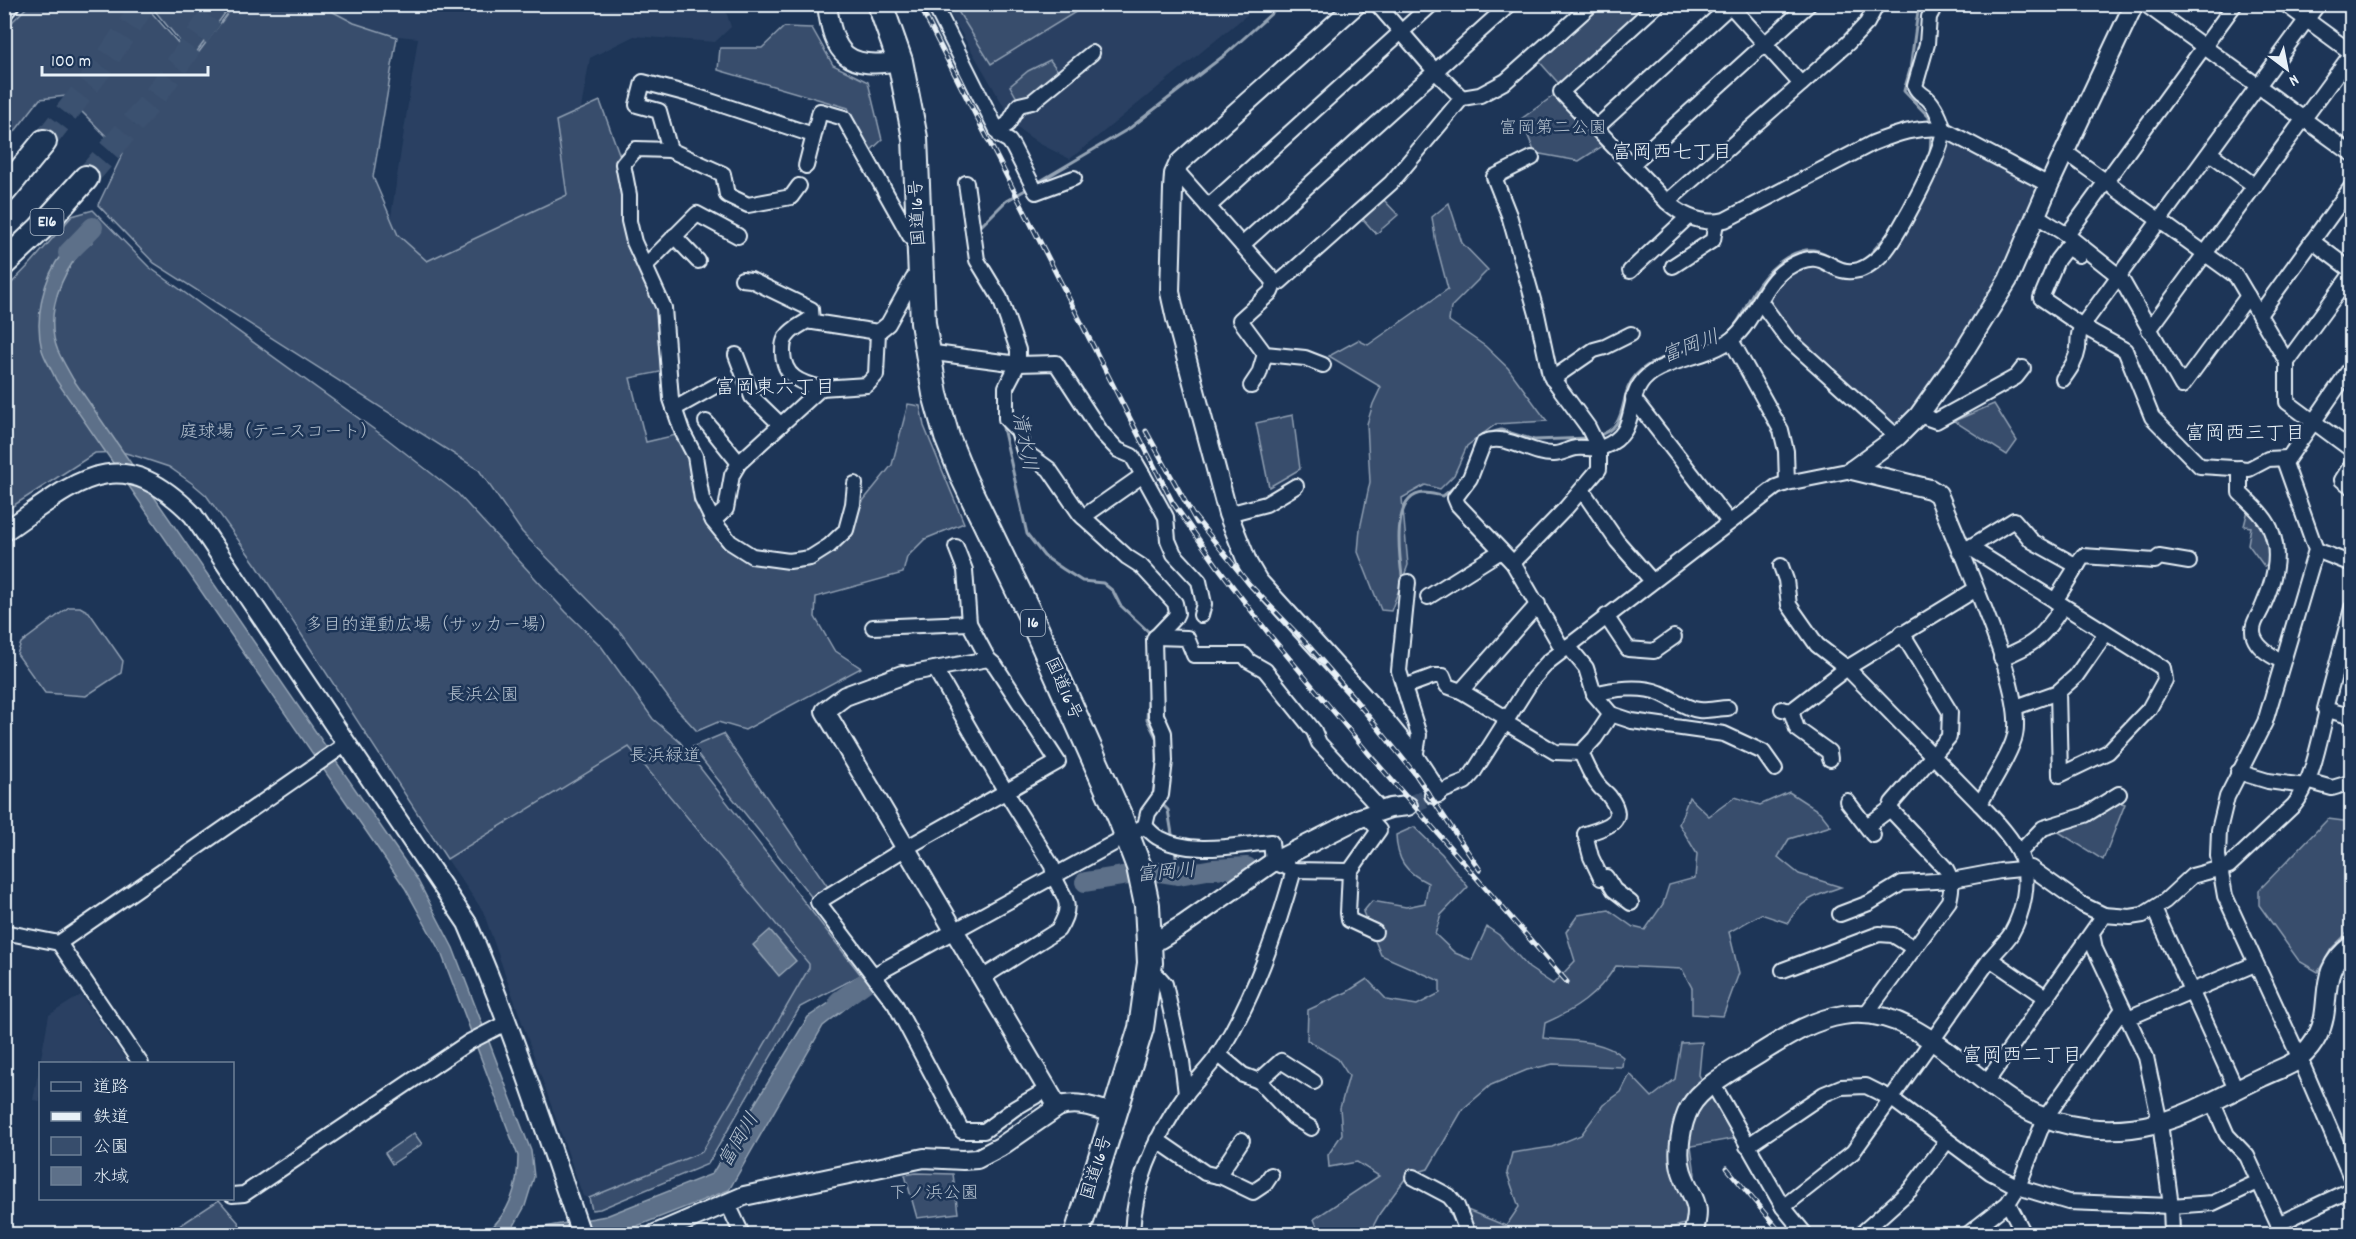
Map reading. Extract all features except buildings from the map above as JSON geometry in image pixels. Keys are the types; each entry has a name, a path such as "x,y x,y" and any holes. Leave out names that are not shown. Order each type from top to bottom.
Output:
{"highway":[{"name":"国道16号","path":"880,4 900,60 915,138 921,278 927,352 934,394 947,437 964,479 1136,830 1150,941 1149,971 1141,1028 1077,1234"},
{"path":"4,191 44,142"},
{"name":"E16","path":"4,263 40,230 86,178"},
{"path":"4,270 40,230"}],"street":[{"path":"4,11 10,4"},
{"path":"827,4 830,26 836,44 844,54 855,62 867,65 900,60"},
{"path":"934,4 997,131 1013,147 1036,192 1074,178"},
{"path":"1358,4 1175,169 1170,291 1228,514 1248,564 1258,581 1385,721 1415,758 1436,794 1466,782 1532,681 1548,662 1776,487 1852,470 1921,486 1938,494 1966,549 1976,589 2011,684 2016,707 2017,720 2014,739 1980,804"},
{"path":"1377,4 1435,71 1462,98"},
{"path":"1208,207 1432,4"},
{"path":"1242,245 1510,4"},
{"path":"1275,282 1280,282 1385,189 1462,98 1480,95 1506,81 1592,4"},
{"path":"1658,4 1561,92 1667,202 1688,217 1716,222 1736,215 1872,143 1927,127 1943,129 2049,184"},
{"path":"1631,165 1809,4"},
{"path":"1667,202 1848,43 1867,23 1877,4"},
{"path":"1775,769 1763,752 1724,734 1632,722 1611,714 1594,694 1586,668 1566,648 1513,563 1458,505 1455,498 1470,478 1484,442 1495,438 1553,454 1577,448 1599,449 1622,435 1629,423 1633,398 1641,382 1652,373 1672,363 1707,353 1731,340 1739,332 1770,283 1785,269 1806,258 1818,258 1845,271 1860,270 1884,252 1908,217 1941,145 1943,129 1938,112 1928,98 1917,92 1915,86 1927,44 1929,16 1936,4"},
{"path":"1852,470 1897,437 1919,415 1961,356 2008,280 2049,184 2134,4"},
{"path":"2145,4 2352,154"},
{"path":"2067,236 2235,4"},
{"path":"2149,330 2352,53 2285,4"},
{"path":"2063,379 2075,362 2079,346 2077,335 2082,326 2318,4"},
{"path":"1596,128 1730,5 1802,84"},
{"path":"997,131 1008,124 1019,105 1032,102 1092,53"},
{"path":"670,150 659,111 637,105 643,82 692,95 813,135"},
{"path":"806,166 820,111 844,118 910,236 920,237"},
{"path":"799,186 791,197 748,205 726,195 723,174 670,150 636,149 622,164 629,195 629,221 634,242 664,308 674,409 695,456 702,499 713,521 730,542 752,556 789,561 810,558 829,546 846,530 853,504 855,484"},
{"path":"2065,152 2236,276 2287,362 2287,402 2352,450"},
{"path":"2210,153 2255,186"},
{"path":"1513,563 1599,469 1599,449 1588,427 1552,379 1537,314 1509,215 1494,177 1532,158"},
{"path":"1175,169 1275,282"},
{"path":"874,975 1136,830 1161,795 1165,761 1164,733 1156,715 1155,637 1175,617 1177,613 1175,603 1141,566 1127,557 1083,517 1049,469 1024,451 1018,431 1006,419 1005,387 1018,364 1018,350 999,298 977,260 966,183"},
{"path":"2259,315 2352,186"},
{"path":"646,265 697,214 738,236"},
{"path":"2037,216 2120,277 2182,386 2248,296"},
{"path":"1630,271 1688,217"},
{"path":"1673,266 1713,240 1716,222"},
{"path":"674,236 698,261"},
{"path":"2287,362 2352,272 2312,241"},
{"path":"2084,250 2079,255 2067,246 2057,260 2041,297 2082,326 2125,350 2152,417 2200,466 2248,469 2268,459 2287,458"},
{"path":"878,332 876,375 867,385 821,388 802,384 785,369 783,342 789,333 807,321 878,332 888,324 913,279 921,278"},
{"path":"742,279 751,279 811,309 812,322"},
{"path":"1275,282 1271,292 1240,320 1265,354 1305,358 1323,365"},
{"path":"2340,289 2352,297"},
{"path":"1760,301 1787,338 1897,437"},
{"path":"1552,379 1594,350 1631,334"},
{"path":"1731,340 1781,430 1786,451 1787,483"},
{"path":"927,352 1018,364 1056,363 1101,432 1118,450 1132,456 1143,475 1166,517 1168,540 1174,554 1199,580 1204,604 1201,615"},
{"path":"1251,386 1259,374 1265,354"},
{"path":"736,355 752,397 781,425"},
{"path":"2352,366 2287,458 2286,467 2316,550 2265,722 2227,797 2218,830 2220,870 2225,896 2300,1059 2352,1180"},
{"path":"1919,415 1935,421 2016,377 2023,368"},
{"path":"674,409 717,385"},
{"path":"713,521 726,509 732,475 739,463 821,388"},
{"path":"1633,398 1729,522"},
{"path":"705,422 739,463"},
{"path":"2352,464 2342,480 2352,487"},
{"path":"2240,468 2240,493 2262,515 2272,533 2277,559 2271,586 2255,620 2254,636 2268,655 2282,661"},
{"path":"4,532 83,479 112,474 145,479 160,486 193,515 467,923 484,962 581,1234"},
{"path":"1083,517 1143,475"},
{"path":"1228,514 1266,504 1296,486"},
{"path":"1582,490 1617,541 1652,581"},
{"path":"1966,549 2014,520 2032,541 2077,566"},
{"path":"956,547 965,570 969,623 988,660 995,665 1027,711 1058,762 818,902 895,1004 962,1131 984,1131 1048,1089"},
{"path":"1966,549 2059,603 2163,668 2165,681 2149,709 2108,752 2060,775 2058,692"},
{"path":"2316,550 2352,564"},
{"path":"1428,597 1501,551"},
{"path":"2001,658 2028,647 2046,631 2083,556 2155,561 2159,557 2189,562"},
{"path":"1781,566 1786,580 1789,605 1817,645 1846,668 1980,804 2004,831 2019,854 2024,868 2024,899 2011,934 1990,959 1853,1152 1783,1207"},
{"path":"1408,582 1399,671 1419,735 1415,758"},
{"path":"1830,759 1829,752 1797,729 1786,710 1846,668 1976,589"},
{"path":"1461,691 1538,604"},
{"path":"2352,608 2325,709 2352,717"},
{"path":"1606,616 1628,649 1654,651 1674,637"},
{"path":"873,627 969,623"},
{"path":"1847,801 1870,830 1949,737 1950,712 1902,633"},
{"path":"2016,707 2058,692 2076,676 2106,633"},
{"path":"1155,637 1187,638 1194,655 1244,655 1249,661 1265,670 1314,731 1319,743 1374,814 1379,830 1350,871 1349,920 1375,932"},
{"path":"988,660 902,675 845,696 825,711 1058,1107"},
{"path":"935,669 1052,866 1068,905 1065,918 1058,930 982,978"},
{"path":"1404,687 1443,675 1447,686 1461,691 1556,752 1581,753 1595,738 1611,714"},
{"path":"1594,694 1632,689 1658,692 1678,703 1699,710 1728,708"},
{"path":"1840,914 1869,903 1902,883 1952,880 2031,868 2083,905 2104,915 2130,917 2143,915 2154,909 2192,876 2229,866 2300,799 2328,710"},
{"path":"59,943 346,744"},
{"path":"1581,753 1599,786 1609,795 1617,810 1617,817 1613,824 1585,834 1591,857 1601,878 1606,877 1614,890 1631,903"},
{"path":"2238,772 2268,781 2332,788 2352,782"},
{"path":"2019,854 2043,828 2085,815 2119,794"},
{"path":"1150,941 1160,939 1183,925 1273,862 1390,807 1408,806"},
{"path":"1865,1015 1948,901 1952,880 1946,869 1890,809"},
{"path":"1136,830 1185,847 1223,847 1271,842 1273,862"},
{"path":"1273,862 1294,870 1350,871"},
{"path":"1132,1234 1134,1208 1140,1183 1160,1132 1186,1094 1218,1054 1256,984 1277,928 1294,870"},
{"path":"2154,909 2236,1089"},
{"path":"1986,1083 2104,915"},
{"path":"4,932 59,943 140,1062"},
{"path":"1783,970 1879,934 1893,935 1914,948"},
{"path":"2092,934 2095,949 2146,1057 2160,1123 2171,1206 2172,1234"},
{"path":"1693,1234 1698,1208 1680,1161 1680,1148 1690,1107 1713,1084 1800,1029 1819,1020 1845,1015 1865,1015 1896,1021 1932,1041 2020,1107 2045,1118 2081,1128 2129,1129 2160,1123 2300,1059 2319,1034 2327,983 2333,965 2352,945"},
{"path":"1990,959 2047,998"},
{"path":"1968,1234 2008,1203 2018,1187 2045,1118 2126,1013 2192,993 2255,964"},
{"path":"1149,971 1165,984 1182,1061 1186,1094"},
{"path":"234,1195 244,1194 469,1042 506,1023"},
{"path":"1218,1054 1244,1075 1259,1081 1293,1117 1311,1128"},
{"path":"1259,1081 1281,1061 1314,1082"},
{"path":"1713,1084 1783,1207 1805,1234"},
{"path":"1747,1146 1824,1094 1841,1087 1866,1086 1892,1099 1990,1172 2018,1187 2068,1202 2171,1206 2213,1203 2258,1182"},
{"path":"2212,1101 2228,1135 2247,1156 2281,1231 2352,1189"},
{"path":"655,1234 744,1196 924,1158 977,1159 1000,1147 1058,1107 1068,1103 1115,1114"},
{"path":"1157,1140 1204,1173 1218,1176 1253,1192 1265,1184 1271,1175"},
{"path":"1218,1176 1242,1140"},
{"path":"1861,1234 1910,1190 1947,1141"},
{"path":"1413,1177 1449,1196 1457,1206 1468,1234"},
{"path":"728,1202 741,1234"},
{"path":"2008,1203 2024,1234"}],"shaded area":[{"path":"318,5 724,5 731,27 715,42 634,36 590,58 564,203 433,271 383,270 418,38 359,32"},
{"path":"945,5 1259,5 1070,159 1040,144 1016,127"},
{"path":"1951,139 2039,185 2040,189 2002,273 1975,320 1923,399 1897,425 1892,425 1791,333 1765,300 1779,278 1808,261 1845,276 1876,266 1880,268 1947,141"},
{"path":"628,747 809,965 809,968 702,1152 589,1198 583,1196 483,911 447,859"},
{"path":"81,995 127,1062 40,1062 49,1015"},
{"path":"39,1068 39,1101 33,1100"}],"green space":[{"path":"29,5 145,5 193,60 234,5 320,5 354,23 397,37 373,177 398,235 427,261 567,195 556,121 600,101 621,159 622,194 628,242 661,308 665,371 630,378 646,442 680,434 692,457 699,499 750,559 832,550 848,538 863,501 892,465 908,404 920,406 924,426 964,523 925,539 907,557 903,573 816,597 815,617 834,650 861,668 745,730 718,722 697,731 675,707 621,633 522,532 479,470 154,263 98,205 123,153 66,96 40,99 5,144 5,29"},
{"path":"150,5 231,5 193,57"},
{"path":"954,5 1087,5 991,64"},
{"path":"1597,5 1650,5 1561,86 1537,59"},
{"path":"784,27 812,28 833,65 868,82 882,140 869,152 848,108 718,70 720,48 762,48"},
{"path":"1050,60 1061,75 1032,97 1018,100 1010,86 1028,71"},
{"name":"富岡第二公園","path":"1556,94 1604,145 1579,161 1535,153 1521,119"},
{"path":"1383,199 1398,215 1376,234 1362,218"},
{"path":"1449,203 1462,243 1488,270 1451,307 1449,321 1485,346 1508,368 1547,421 1496,424 1467,446 1454,475 1440,489 1425,485 1402,498 1408,565 1391,611 1381,610 1358,552 1360,529 1370,482 1367,424 1381,387 1329,356 1358,340 1368,345 1448,289 1432,217"},
{"name":"長浜公園","path":"93,210 149,267 386,438 458,494 566,612 601,646 653,719 680,742 861,975 800,1007 708,1164 600,1209 592,1210 589,1198 702,1152 809,968 809,964 629,747 447,859 257,566 206,495 193,484 169,467 139,457 122,452 95,453 5,511 5,290 72,216"},
{"path":"1994,404 2017,441 2007,455 1954,421"},
{"path":"1293,415 1300,469 1269,487 1256,423"},
{"path":"2249,506 2264,528 2271,567 2264,566 2248,544 2251,527 2244,526"},
{"path":"69,607 80,607 89,612 123,661 121,673 86,696 45,693 17,654 21,643"},
{"path":"723,734 828,887 813,899 692,747"},
{"path":"1789,792 1820,812 1831,826 1789,839 1778,857 1799,874 1841,887 1804,903 1788,923 1761,914 1729,932 1739,973 1723,1016 1692,1014 1692,988 1682,969 1616,966 1593,994 1567,1012 1545,1023 1543,1038 1585,1042 1605,1047 1623,1057 1622,1067 1553,1064 1527,1070 1491,1085 1463,1109 1428,1169 1408,1175 1380,1213 1369,1234 1320,1234 1314,1219 1379,1176 1357,1162 1329,1167 1328,1155 1342,1134 1340,1108 1349,1076 1338,1059 1307,1040 1308,1010 1347,992 1367,979 1387,1000 1417,1005 1440,993 1440,981 1381,955 1363,912 1372,901 1406,907 1425,903 1428,883 1408,870 1400,858 1396,835 1414,827 1442,854 1468,887 1441,915 1435,934 1455,953 1472,960 1487,927 1499,935 1529,968 1553,984 1575,961 1566,932 1578,915 1609,910 1633,927 1645,930 1663,904 1669,885 1695,878 1697,854 1679,824 1689,797 1709,816 1735,797 1760,805"},
{"path":"2115,801 2125,804 2103,860 2057,831"},
{"path":"2328,819 2351,822 2351,929 2331,949 2318,972 2299,961 2259,905 2259,890"},
{"path":"1702,1042 1699,1075 1737,1138 1691,1146 1695,1174 1688,1223 1657,1234 1460,1234 1449,1211 1465,1209 1506,1226 1519,1207 1507,1173 1512,1153 1552,1147 1581,1135 1603,1105 1621,1092 1630,1074 1652,1097 1675,1079 1681,1043"},
{"path":"414,1133 422,1144 392,1164 385,1153"},
{"name":"下ノ浜公園","path":"953,1174 958,1213 917,1218 905,1175"},
{"path":"219,1200 239,1223 242,1234 167,1234"}],"water":[{"path":"82,231 92,242 77,257 67,272 55,305 53,328 58,351 73,379 417,879 453,948 531,1151 534,1177 525,1206 510,1233 606,1216 712,1174 808,1017 859,983 865,993 823,1026 729,1190 617,1234 485,1234 501,1217 511,1199 518,1156 442,955 405,888 56,380 43,354 39,325 45,286 56,262 67,246"},
{"path":"770,930 796,961 779,976 753,945"}],"waterway":[{"name":"清水川","path":"1037,183 1130,128 1226,54 1282,4"},
{"name":"富岡川","path":"1919,4 1910,70 1904,91 1929,117 1930,123"},
{"name":"富岡川","path":"1930,156 1931,132"},
{"name":"清水川","path":"976,231 1006,201 1029,188"},
{"path":"68,253 93,227"},
{"name":"富岡川","path":"1866,259 1893,228"},
{"name":"富岡川","path":"1596,436 1607,432 1614,426 1622,410 1630,383 1636,375 1657,360 1705,346 1727,334 1737,322 1759,284 1786,258 1802,251 1816,250 1853,265"},
{"name":"清水川","path":"1002,423 1027,534 1044,556 1063,569 1082,581 1103,583 1113,591 1120,605 1151,634"},
{"name":"富岡川","path":"1462,479 1476,441 1486,434 1501,430 1534,440 1590,438"},
{"name":"富岡川","path":"1403,583 1399,530 1406,505 1413,497 1424,493 1443,496 1458,484"},
{"name":"富岡川","path":"1396,642 1398,616"},
{"name":"富岡川","path":"1394,673 1392,656 1395,648"},
{"name":"清水川","path":"1149,685 1147,719 1157,739 1153,795 1156,797"},
{"name":"清水川","path":"1160,802 1168,810 1173,840"},
{"name":"清水川","path":"1175,850 1179,875"},
{"name":"富岡川","path":"1085,882 1135,874 1160,872 1179,875 1213,869 1247,867"},
{"name":"富岡川","path":"839,1001 866,982"}],"tunnel":[{"path":"44,142 101,68 144,4"},
{"path":"86,178 151,102 220,4"},
{"path":"1408,806 1434,794"}],"railway":[{"path":"919,4 1173,503 1269,634 1369,754 1567,982"},
{"path":"1146,431 1197,523"},
{"path":"1194,516 1249,584 1307,644 1353,697 1416,775 1480,870"},
{"path":"1727,1168 1782,1234"}],"district":[{"name":"富岡西七丁目","path":"1672,154"},
{"name":"富岡東六丁目","path":"775,389"},
{"name":"富岡西三丁目","path":"2245,435"},
{"name":"富岡西二丁目","path":"2022,1057"}],"park label":[{"name":"庭球場（テニスコート）","path":"279,433"},
{"name":"多目的運動広場（サッカー場）","path":"431,626"},
{"name":"長浜緑道","path":"665,757"}]}
